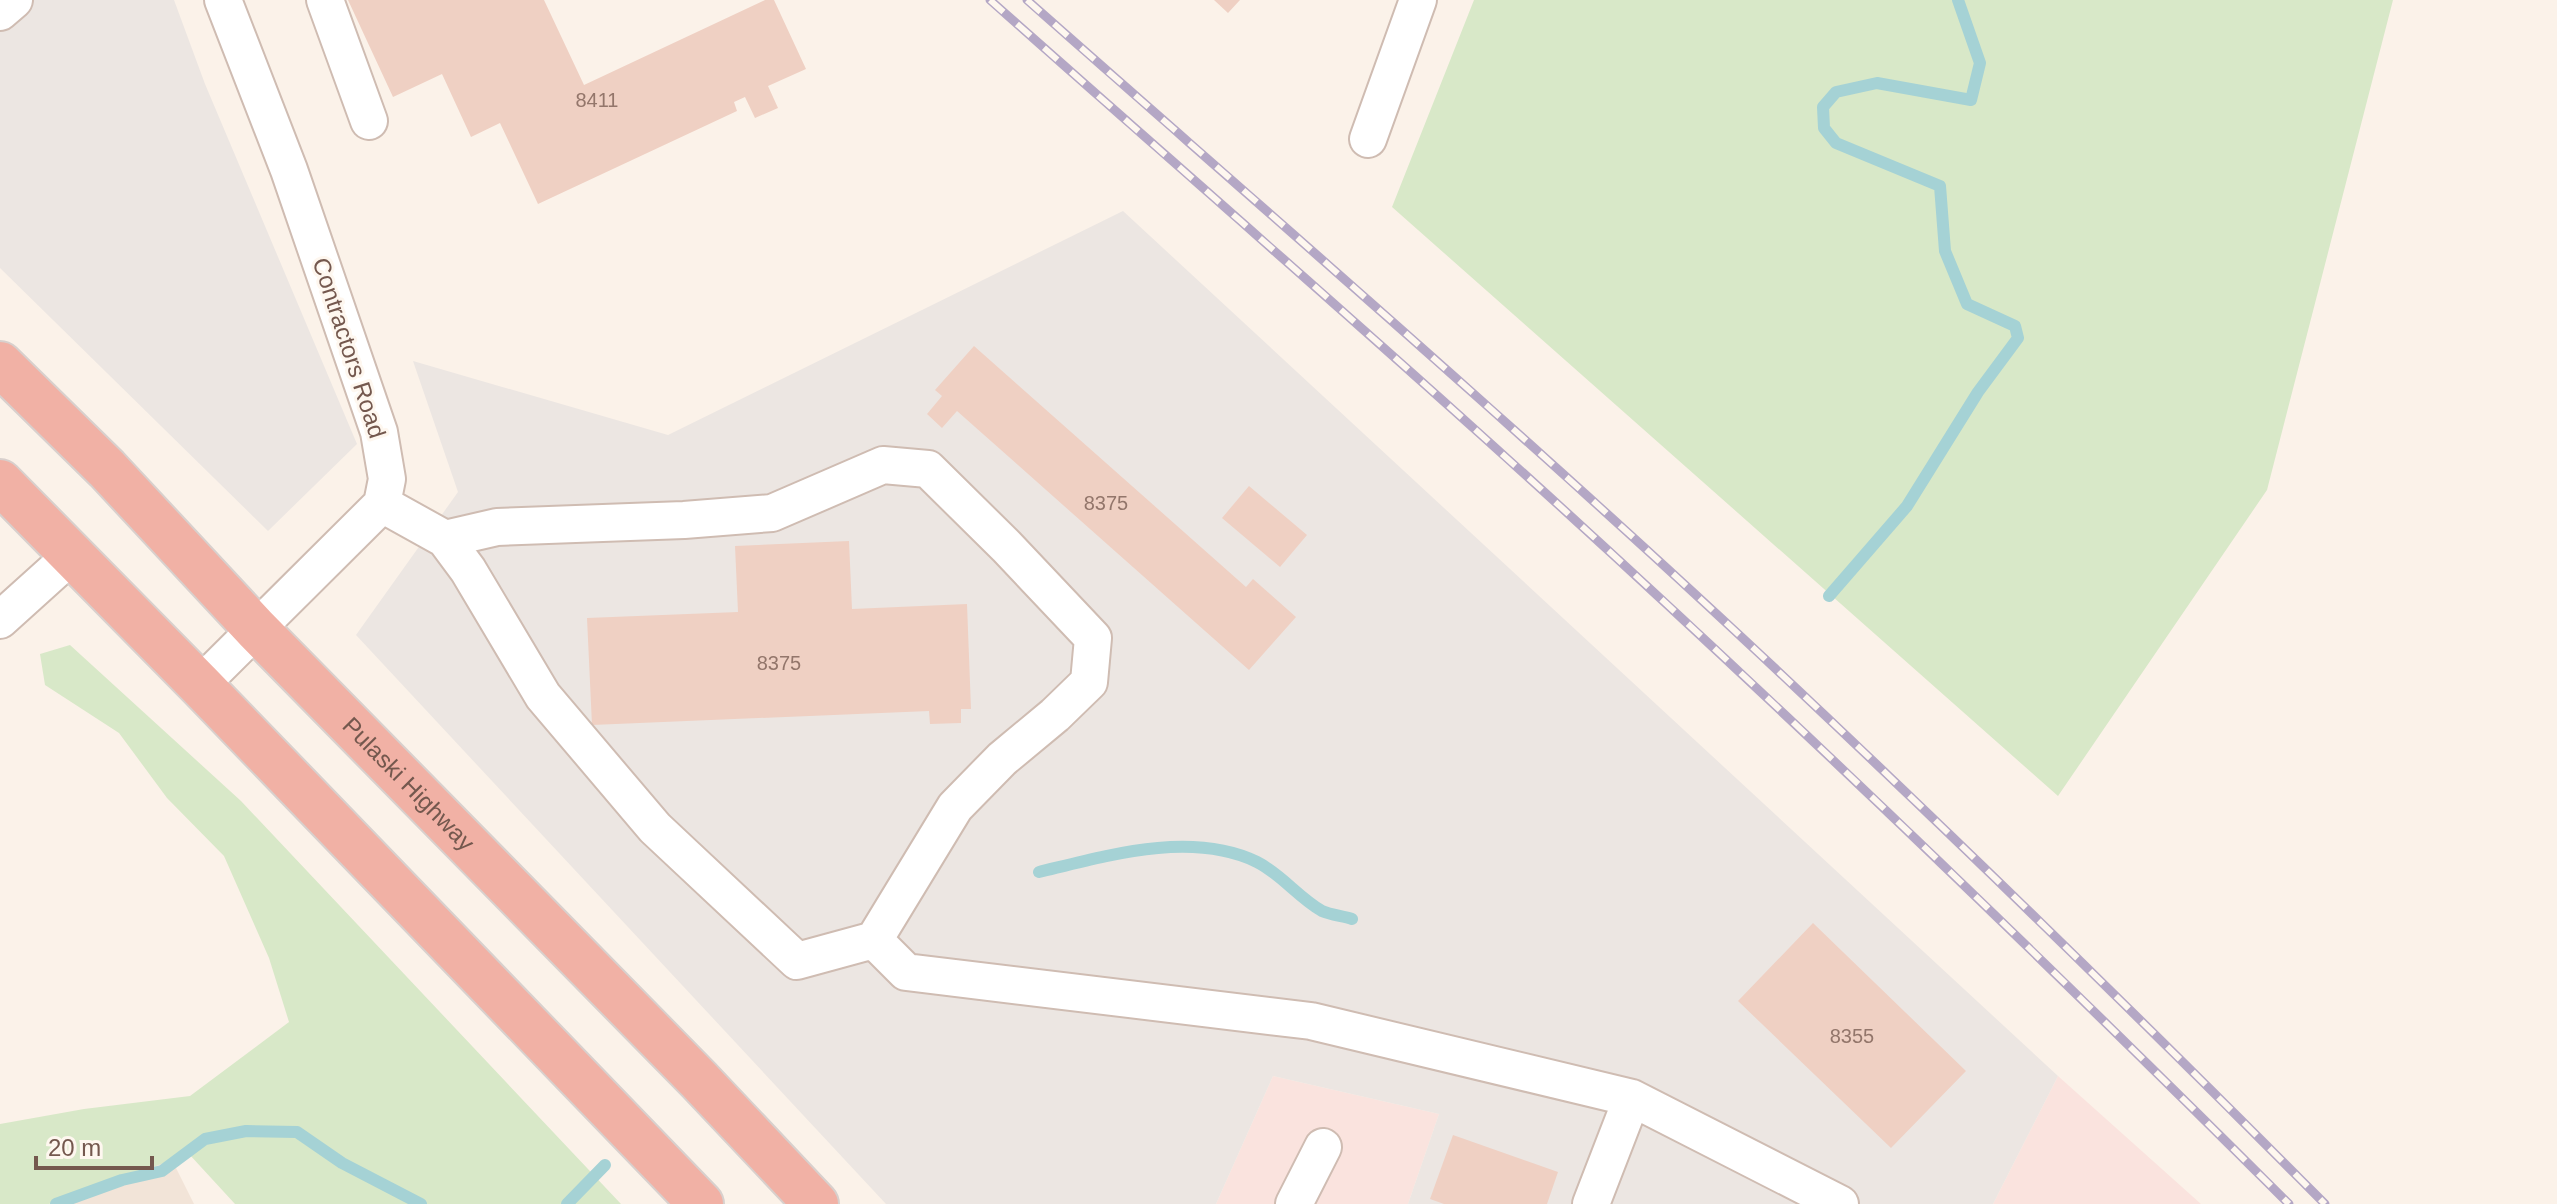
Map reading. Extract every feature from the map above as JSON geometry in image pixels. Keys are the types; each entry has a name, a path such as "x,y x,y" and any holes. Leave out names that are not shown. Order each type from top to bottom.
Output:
{"highway":[{"name":"Pulaski Highway","path":"0,364 107,469 256,629 699,1080 816,1204"},
{"path":"0,482 701,1204"}],"street":[{"path":"0,12 14,0"},
{"name":"Contractors Road","path":"223,0 289,170 379,432 387,479 382,504"},
{"path":"325,0 369,121"},
{"path":"1368,139 1418,0"},
{"path":"200,685 382,504 445,539 468,570 543,696 655,828 797,961 874,940 955,807 1002,759 1089,682 1093,638 928,469 883,465 772,513 684,520 497,527 445,539"},
{"path":"0,620 72,555"},
{"path":"874,940 906,972 1311,1021 1632,1098 1840,1204"},
{"path":"1591,1204 1632,1098"},
{"path":"1294,1204 1323,1147"}],"shaded area":[{"path":"0,0 174,0 205,84 357,444 268,531 0,268"},
{"path":"1123,211 2058,1076 1993,1204 1408,1204 1439,1114 1273,1076 1216,1204 886,1204 356,635 458,492 413,361 668,435"},
{"path":"1273,1076 1439,1114 1408,1204 1216,1204"},
{"path":"2058,1076 2201,1204 1993,1204"},
{"path":"170,1156 194,1204 54,1204"}],"green space":[{"path":"1474,0 2393,0 2267,490 2058,796 1392,207"},
{"path":"70,645 241,801 621,1204 235,1204 189,1154 49,1204 0,1204 0,1124 84,1109 190,1096 289,1022 269,958 224,856 167,798 119,733 45,685 40,654"}],"building":[{"path":"348,0 544,0 584,85 765,0 774,0 806,69 768,86 778,108 755,118 745,97 734,102 737,111 538,204 500,123 471,137 442,74 393,97"},
{"path":"1214,0 1240,0 1228,13"},
{"path":"974,346 1246,587 1253,579 1296,617 1249,670 957,411 942,428 927,414 942,396 935,390"},
{"path":"1249,486 1307,535 1280,567 1222,518"},
{"path":"849,541 852,609 967,604 971,709 961,709 961,723 930,724 929,711 592,725 587,618 738,612 735,546"},
{"path":"1813,923 1966,1071 1891,1148 1738,1001"},
{"path":"1453,1135 1558,1172 1547,1204 1444,1204 1430,1199"}],"waterway":[{"path":"1829,596 1907,506 1978,392 2018,338 2015,326 1967,304 1945,251 1940,186 1836,143 1824,128 1823,107 1836,92 1877,83 1971,100 1980,63 1958,0"},
{"path":"1039,872 1120,853 1176,847 1204,848 1257,862 1322,911 1352,919"},
{"path":"56,1204 122,1180 162,1171 205,1139 246,1131 297,1132 342,1163 421,1204"},
{"path":"567,1204 605,1165"}],"railway":[{"path":"990,0 1679,615 2088,1005 2289,1204"},
{"path":"1027,0 1490,408 1764,658 2047,928 2325,1204"}]}
